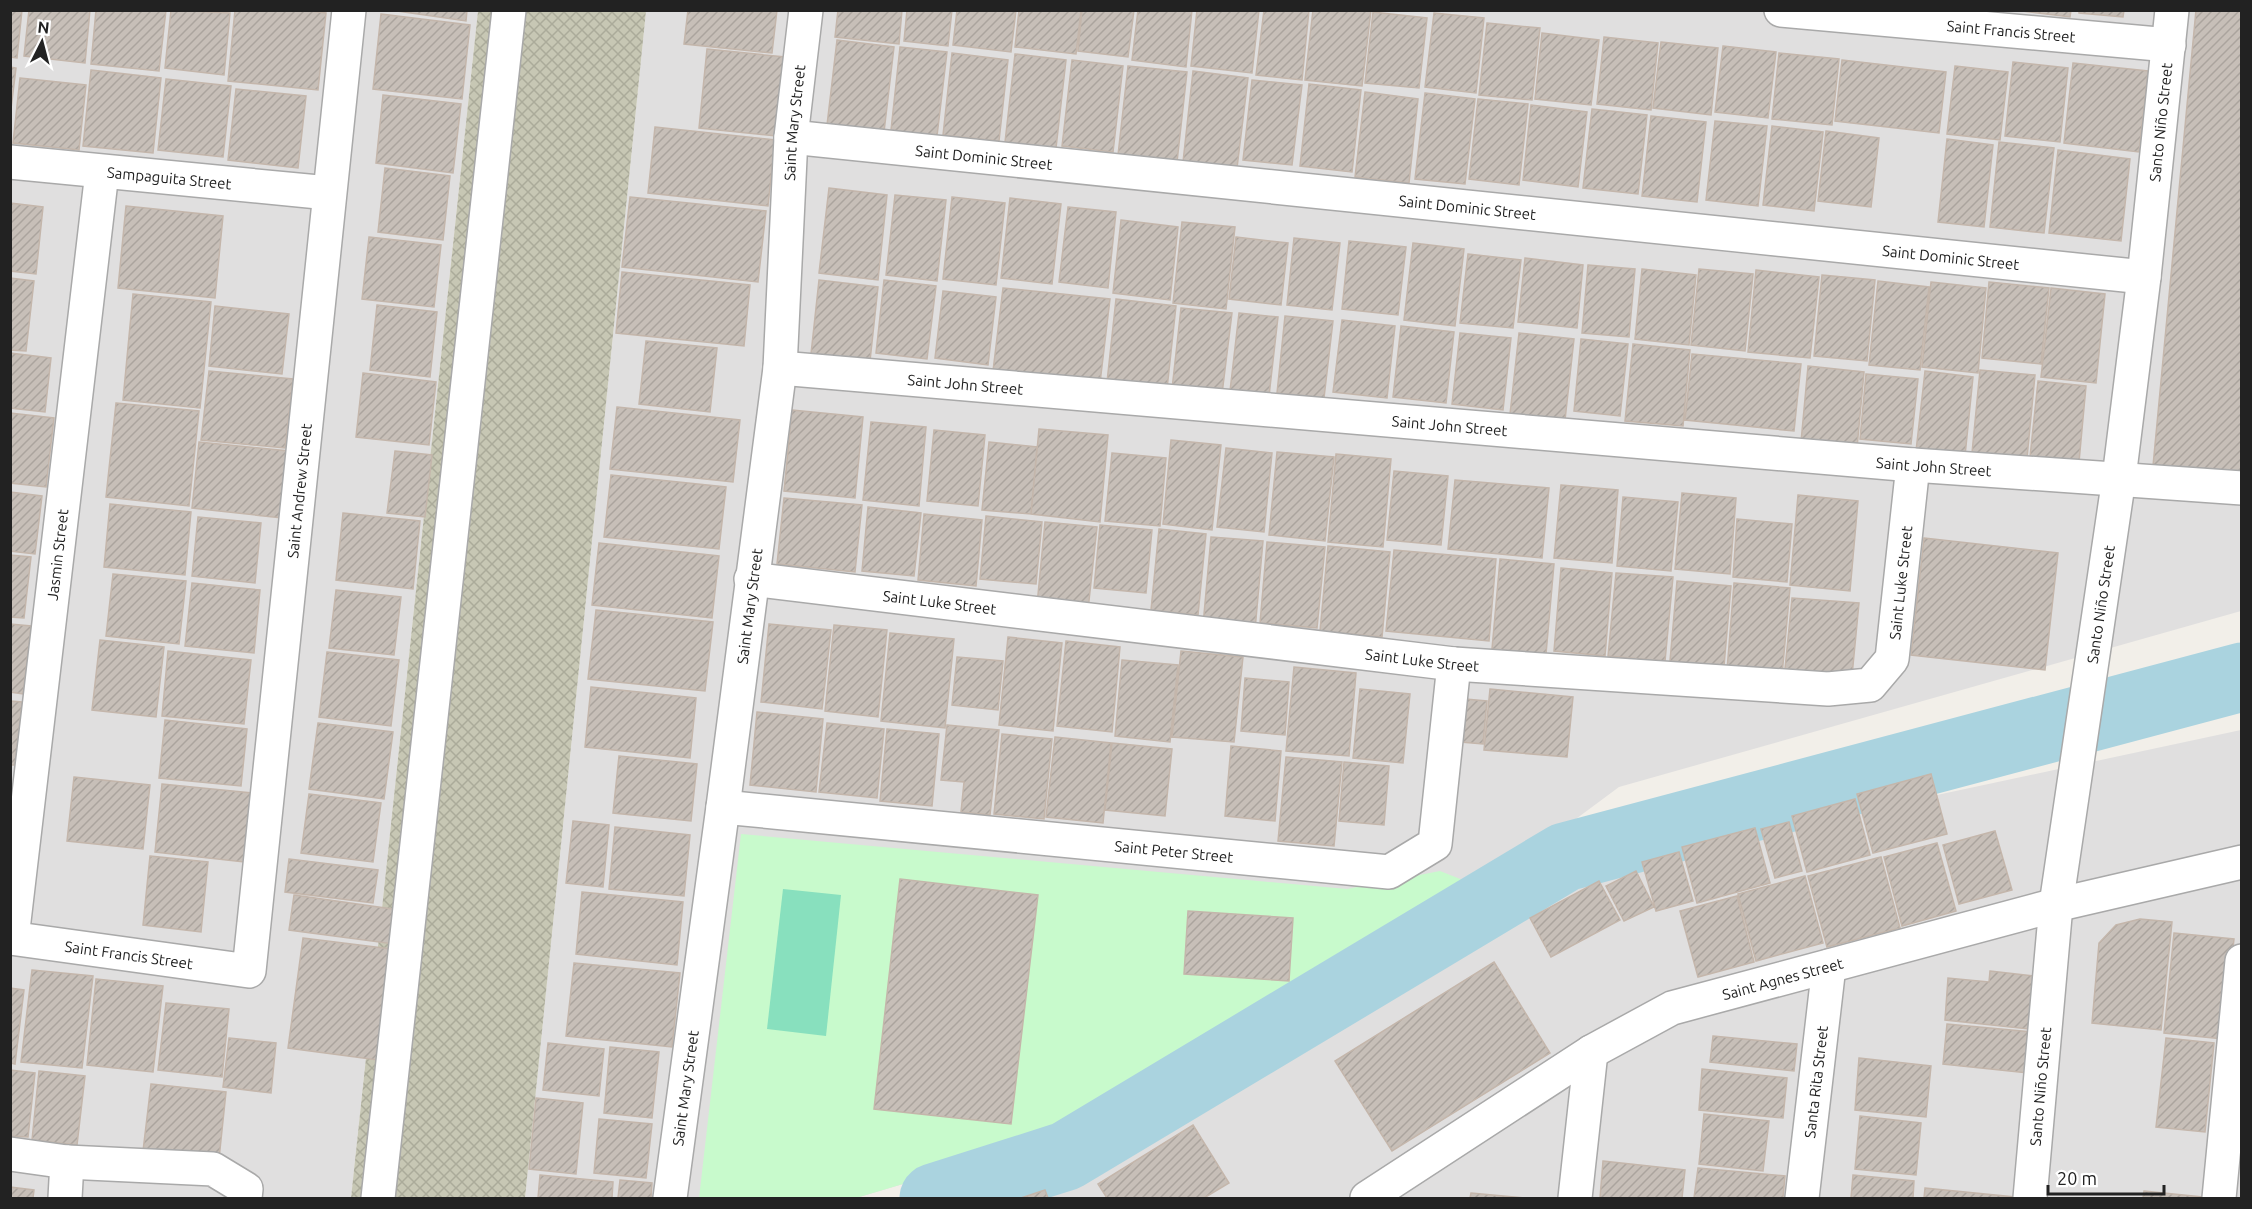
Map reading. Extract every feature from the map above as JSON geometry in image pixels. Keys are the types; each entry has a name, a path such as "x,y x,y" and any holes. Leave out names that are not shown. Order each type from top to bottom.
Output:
{"street":[{"name":"Saint Andrew Street","path":"249,971 349,10"},
{"path":"378,1198 509,10"},
{"name":"Saint Mary Street","path":"670,1198 780,368 791,137 807,10"},
{"name":"Saint Francis Street","path":"1781,10 2169,45"},
{"name":"Santo Niño Street","path":"2030,1198 2056,905 2071,790 2119,478 2144,277 2172,10"},
{"name":"Saint Dominic Street","path":"791,137 2144,277"},
{"name":"Sampaguita Street","path":"10,162 329,193"},
{"name":"Jasmin Street","path":"11,938 102,172"},
{"name":"Saint John Street","path":"780,368 1913,465 2241,488"},
{"name":"Saint Luke Street","path":"751,579 1454,664 1828,689 1870,685 1892,658 1913,465"},
{"name":"Saint Peter Street","path":"723,807 1389,872 1435,844 1454,664"},
{"name":"Saint Agnes Street","path":"1367,1198 1591,1052 1671,1008 2056,905 2241,862"},
{"name":"Saint Francis Street","path":"11,938 249,971"},
{"path":"2219,1198 2241,961"},
{"name":"Santa Rita Street","path":"1802,1198 1829,966"},
{"path":"1575,1198 1591,1052"},
{"path":"10,1154 68,1161 213,1169 246,1189 245,1198"},
{"path":"65,1198 68,1161"}],"shaded area":[{"path":"10,11 478,11 351,1198 11,1198"},
{"path":"478,11 646,11 525,1198 351,1198"},
{"path":"646,11 2241,11 2241,611 1619,787 1483,888 1064,1136 856,1198 525,1198"},
{"path":"2241,730 2241,1198 985,1198 1023,1188 1587,870"}],"green space":[{"path":"741,834 1347,889 1440,871 1483,888 1064,1136 856,1198 699,1198"},
{"path":"783,889 841,895 826,1036 767,1029"}],"building":[{"path":"10,10 22,10 17,58 10,57"},
{"path":"29,10 90,10 85,63 24,56"},
{"path":"96,10 166,10 159,71 91,64"},
{"path":"171,10 230,13 224,75 165,68"},
{"path":"235,10 302,10 326,13 318,90 228,81"},
{"path":"390,10 467,10 466,21"},
{"path":"688,10 777,10 772,53 684,44"},
{"path":"838,10 902,10 899,44 835,37"},
{"path":"907,10 952,10 948,46 904,41"},
{"path":"957,10 1016,10 1011,52 953,45"},
{"path":"1019,10 1081,10 1076,54 1015,47"},
{"path":"1082,10 1134,10 1128,57 1078,51"},
{"path":"1138,10 1192,10 1186,67 1132,60"},
{"path":"1197,10 1259,10 1252,73 1191,66"},
{"path":"1264,10 1309,10 1302,80 1256,75"},
{"path":"1313,10 1371,10 1362,86 1305,80"},
{"path":"2014,10 2071,10 2070,17"},
{"path":"2079,10 2124,10 2123,17 2079,13"},
{"path":"2196,10 2242,10 2242,476 2153,466"},
{"path":"1373,12 1427,18 1419,88 1365,83"},
{"path":"1434,13 1484,18 1476,93 1425,87"},
{"path":"381,14 470,25 462,99 373,89"},
{"path":"1487,23 1540,28 1532,100 1479,95"},
{"path":"1542,33 1599,40 1591,105 1535,99"},
{"path":"1604,37 1658,43 1651,110 1597,104"},
{"path":"837,40 894,47 884,132 827,125"},
{"path":"1661,42 1718,48 1711,115 1653,108"},
{"path":"1723,46 1776,52 1768,118 1715,112"},
{"path":"900,47 947,52 937,136 891,130"},
{"path":"707,49 785,57 776,136 699,128"},
{"path":"952,53 1008,60 999,141 943,135"},
{"path":"1779,53 1839,59 1832,125 1772,119"},
{"path":"1015,54 1066,60 1056,148 1005,142"},
{"path":"1072,60 1123,66 1113,152 1062,146"},
{"path":"1842,60 1946,72 1939,133 1835,121"},
{"path":"2013,62 2068,68 2060,142 2005,136"},
{"path":"2073,63 2148,71 2139,152 2064,143"},
{"path":"1128,66 1187,72 1177,162 1118,155"},
{"path":"1955,66 2008,72 2000,140 1947,134"},
{"path":"10,67 16,68 10,117"},
{"path":"91,70 161,78 153,153 83,146"},
{"path":"1193,71 1248,78 1237,168 1183,162"},
{"path":"20,78 86,85 79,150 13,143"},
{"path":"166,79 231,86 223,157 158,150"},
{"path":"1252,80 1302,85 1292,165 1243,160"},
{"path":"1309,84 1361,90 1352,172 1300,166"},
{"path":"236,89 306,96 298,168 228,160"},
{"path":"1365,92 1418,99 1409,183 1355,177"},
{"path":"1425,93 1475,99 1465,184 1415,179"},
{"path":"383,95 461,104 453,173 376,163"},
{"path":"1478,99 1528,104 1519,185 1469,179"},
{"path":"1531,105 1587,112 1578,187 1523,180"},
{"path":"1592,109 1647,115 1638,194 1583,188"},
{"path":"1651,116 1706,122 1697,202 1642,196"},
{"path":"1715,121 1767,126 1758,206 1706,200"},
{"path":"1772,126 1823,132 1814,211 1763,205"},
{"path":"655,127 775,140 768,206 648,193"},
{"path":"1826,131 1879,138 1871,207 1818,201"},
{"path":"1947,139 1993,145 1984,227 1938,222"},
{"path":"1999,142 2054,148 2044,233 1990,227"},
{"path":"2058,150 2130,159 2121,241 2049,233"},
{"path":"385,168 450,176 443,240 378,232"},
{"path":"829,188 887,195 878,280 819,273"},
{"path":"895,195 946,200 937,281 886,275"},
{"path":"630,197 766,211 758,282 622,267"},
{"path":"952,197 1005,203 996,285 943,279"},
{"path":"1010,198 1061,204 1052,284 1001,278"},
{"path":"10,203 43,207 36,274 10,271"},
{"path":"126,206 223,216 215,298 118,288"},
{"path":"1068,207 1116,212 1108,288 1059,282"},
{"path":"1121,220 1178,227 1170,300 1113,293"},
{"path":"1182,222 1235,227 1226,309 1173,303"},
{"path":"369,237 441,245 434,307 362,299"},
{"path":"1236,237 1288,243 1281,305 1229,299"},
{"path":"1294,238 1340,243 1332,310 1287,305"},
{"path":"1349,241 1406,247 1398,315 1342,309"},
{"path":"1413,243 1464,249 1455,326 1404,320"},
{"path":"1468,254 1521,260 1513,328 1460,323"},
{"path":"1525,258 1583,265 1577,328 1518,322"},
{"path":"1588,265 1635,269 1629,337 1582,333"},
{"path":"1642,269 1696,275 1689,345 1635,339"},
{"path":"1699,269 1753,274 1745,351 1691,345"},
{"path":"1756,270 1819,277 1810,358 1748,352"},
{"path":"622,272 750,285 744,346 616,333"},
{"path":"1822,275 1875,280 1867,361 1814,356"},
{"path":"10,278 34,281 26,351 10,350"},
{"path":"819,280 878,287 870,361 811,354"},
{"path":"884,280 936,286 927,359 876,353"},
{"path":"1878,281 1929,287 1920,370 1869,365"},
{"path":"1931,282 1986,288 1978,373 1922,367"},
{"path":"1989,282 2049,288 2041,364 1982,358"},
{"path":"1003,288 1110,299 1100,383 993,371"},
{"path":"2051,288 2105,294 2096,383 2041,377"},
{"path":"943,291 996,297 988,365 935,358"},
{"path":"133,294 211,302 200,408 123,400"},
{"path":"1116,299 1176,306 1167,389 1107,382"},
{"path":"377,305 437,312 430,377 370,370"},
{"path":"215,306 289,314 282,374 209,366"},
{"path":"1181,308 1232,313 1222,394 1172,389"},
{"path":"1239,313 1278,317 1269,396 1230,391"},
{"path":"1285,316 1333,321 1324,398 1277,393"},
{"path":"1342,320 1395,326 1387,398 1333,392"},
{"path":"1401,326 1454,332 1446,403 1393,397"},
{"path":"1460,333 1511,338 1503,410 1452,404"},
{"path":"1519,333 1574,339 1565,420 1510,414"},
{"path":"1581,339 1628,344 1620,416 1574,411"},
{"path":"646,341 717,348 710,412 639,404"},
{"path":"1633,344 1690,350 1683,426 1625,421"},
{"path":"10,353 51,358 45,412 10,408"},
{"path":"1692,354 1801,364 1794,431 1685,420"},
{"path":"1808,366 1864,372 1857,448 1801,442"},
{"path":"1980,370 2035,375 2027,458 1972,453"},
{"path":"209,371 293,379 285,448 201,440"},
{"path":"1925,371 1973,377 1965,456 1916,451"},
{"path":"363,373 436,382 429,445 356,437"},
{"path":"1866,374 1918,379 1911,444 1860,439"},
{"path":"2038,381 2086,386 2079,462 2030,457"},
{"path":"116,403 199,411 189,506 106,497"},
{"path":"617,407 740,420 733,482 610,469"},
{"path":"792,410 863,417 855,498 784,491"},
{"path":"10,413 54,418 46,487 10,483"},
{"path":"871,422 926,427 919,506 863,500"},
{"path":"1039,429 1108,435 1100,522 1031,514"},
{"path":"934,430 985,435 978,506 927,501"},
{"path":"1171,440 1221,445 1212,530 1163,524"},
{"path":"199,442 289,451 282,518 192,508"},
{"path":"989,442 1037,447 1031,514 982,510"},
{"path":"1226,448 1272,453 1264,532 1217,527"},
{"path":"395,451 432,455 425,517 387,513"},
{"path":"1277,452 1334,457 1325,541 1269,535"},
{"path":"1112,453 1166,458 1160,526 1105,521"},
{"path":"1336,454 1391,459 1383,547 1328,542"},
{"path":"1394,471 1448,476 1441,545 1387,540"},
{"path":"611,475 726,487 719,549 604,537"},
{"path":"1455,480 1549,488 1542,558 1448,549"},
{"path":"1561,485 1618,490 1612,563 1554,558"},
{"path":"10,492 42,496 35,554 10,551"},
{"path":"1682,493 1736,498 1730,574 1675,569"},
{"path":"1798,495 1858,501 1850,591 1790,585"},
{"path":"1623,497 1678,502 1671,571 1617,566"},
{"path":"784,498 862,505 855,572 777,564"},
{"path":"110,504 191,512 185,575 104,567"},
{"path":"868,507 921,513 914,576 862,571"},
{"path":"343,513 420,521 413,589 336,580"},
{"path":"924,514 982,520 976,586 918,580"},
{"path":"986,516 1042,522 1036,584 980,579"},
{"path":"198,517 261,523 255,583 192,576"},
{"path":"1737,519 1792,524 1787,582 1733,577"},
{"path":"1045,522 1097,527 1088,610 1037,605"},
{"path":"1100,525 1152,530 1146,593 1094,588"},
{"path":"1159,529 1206,534 1198,615 1151,610"},
{"path":"1211,537 1263,541 1255,630 1203,625"},
{"path":"1924,538 2058,553 2045,670 1911,655"},
{"path":"1267,542 1325,547 1317,628 1260,623"},
{"path":"599,543 719,556 712,618 592,605"},
{"path":"1328,546 1390,552 1382,637 1320,631"},
{"path":"1394,550 1496,559 1489,641 1386,631"},
{"path":"10,555 31,557 24,618 10,617"},
{"path":"1500,559 1554,564 1546,654 1492,649"},
{"path":"1561,568 1612,573 1605,656 1554,651"},
{"path":"1616,573 1673,577 1665,661 1608,656"},
{"path":"113,574 186,581 179,644 106,636"},
{"path":"1677,581 1731,586 1724,666 1670,661"},
{"path":"192,583 260,590 254,653 185,646"},
{"path":"1734,583 1790,588 1782,675 1727,670"},
{"path":"336,590 401,597 394,655 329,648"},
{"path":"1792,598 1859,603 1852,676 1785,669"},
{"path":"596,610 713,622 705,691 588,679"},
{"path":"10,624 31,626 23,694 10,692"},
{"path":"769,624 831,630 822,709 761,702"},
{"path":"834,625 887,630 878,717 825,711"},
{"path":"890,633 954,639 945,728 881,721"},
{"path":"1008,637 1062,643 1053,731 999,725"},
{"path":"100,640 164,647 156,717 92,710"},
{"path":"1066,641 1120,647 1112,732 1057,726"},
{"path":"168,651 251,660 244,724 162,716"},
{"path":"1181,651 1243,657 1234,742 1172,737"},
{"path":"327,652 399,660 391,726 319,717"},
{"path":"957,657 1003,661 998,710 952,705"},
{"path":"1122,660 1178,665 1170,742 1115,736"},
{"path":"1294,667 1356,673 1349,756 1286,751"},
{"path":"1245,678 1289,682 1285,735 1241,731"},
{"path":"591,687 696,698 690,758 585,747"},
{"path":"1360,689 1410,694 1403,763 1353,758"},
{"path":"1490,689 1573,697 1567,757 1484,750"},
{"path":"1454,698 1487,701 1483,744 1449,741"},
{"path":"10,701 22,702 15,765 10,765"},
{"path":"757,712 823,719 816,792 750,785"},
{"path":"165,720 247,729 241,786 159,778"},
{"path":"318,723 393,732 384,799 309,789"},
{"path":"827,723 884,729 877,798 819,792"},
{"path":"947,725 999,730 990,815 961,812 964,782 941,780"},
{"path":"887,729 939,734 932,806 880,801"},
{"path":"1002,734 1052,739 1044,819 994,814"},
{"path":"1055,737 1111,743 1103,823 1046,817"},
{"path":"1112,743 1172,749 1165,816 1105,810"},
{"path":"1231,746 1281,751 1275,821 1225,816"},
{"path":"619,756 697,764 691,821 613,813"},
{"path":"1286,757 1342,762 1334,846 1278,841"},
{"path":"1344,762 1389,766 1384,825 1339,821"},
{"path":"1931,774 1947,834 1873,853 1857,794"},
{"path":"74,777 150,785 143,849 67,841"},
{"path":"162,784 252,793 244,862 155,852"},
{"path":"309,794 381,803 373,862 301,853"},
{"path":"1855,799 1870,855 1807,872 1792,816"},
{"path":"573,821 609,825 603,887 566,883"},
{"path":"1789,822 1802,871 1775,878 1761,829"},
{"path":"615,827 690,835 684,896 609,889"},
{"path":"1755,828 1770,883 1697,903 1682,847"},
{"path":"1995,831 2012,890 1959,904 1943,845"},
{"path":"1937,843 1956,911 1902,926 1884,857"},
{"path":"1679,852 1693,901 1656,911 1642,862"},
{"path":"150,856 208,862 201,932 143,925"},
{"path":"1881,857 1900,928 1827,947 1808,876"},
{"path":"289,859 378,870 373,903 285,892"},
{"path":"1636,871 1654,907 1624,921 1606,886"},
{"path":"1805,876 1823,943 1756,961 1738,894"},
{"path":"900,879 1038,895 1011,1124 874,1109"},
{"path":"1599,881 1620,920 1551,957 1530,918"},
{"path":"582,892 683,902 677,965 576,954"},
{"path":"294,895 399,910 394,944 289,930"},
{"path":"1737,896 1754,962 1698,977 1680,911"},
{"path":"1188,911 1293,918 1289,981 1184,974"},
{"path":"2140,919 2172,922 2161,1030 2092,1023 2099,943 2116,925"},
{"path":"2174,933 2234,939 2223,1039 2164,1033"},
{"path":"303,938 399,950 385,1061 288,1048"},
{"path":"1494,962 1550,1053 1392,1151 1335,1061"},
{"path":"574,963 680,973 672,1047 566,1036"},
{"path":"32,970 93,976 82,1068 21,1062"},
{"path":"1990,971 2034,976 2029,1029 1945,1020 1948,978 1989,982"},
{"path":"96,979 163,986 153,1072 87,1065"},
{"path":"10,988 24,990 15,1064 10,1063"},
{"path":"166,1003 229,1009 222,1077 158,1070"},
{"path":"1947,1024 2032,1032 2028,1073 1943,1064"},
{"path":"1713,1036 1797,1044 1794,1071 1710,1062"},
{"path":"229,1038 276,1043 271,1093 223,1087"},
{"path":"2166,1038 2214,1043 2205,1132 2156,1127"},
{"path":"548,1043 604,1049 599,1096 543,1090"},
{"path":"610,1047 659,1052 652,1118 604,1113"},
{"path":"1859,1058 1931,1066 1926,1117 1855,1110"},
{"path":"1702,1069 1787,1078 1783,1118 1699,1110"},
{"path":"10,1070 35,1073 28,1137 10,1136"},
{"path":"39,1071 85,1076 77,1145 32,1140"},
{"path":"151,1084 226,1092 219,1159 143,1151"},
{"path":"536,1098 583,1103 576,1174 529,1169"},
{"path":"1704,1114 1769,1121 1763,1171 1699,1164"},
{"path":"1860,1116 1921,1123 1916,1175 1855,1169"},
{"path":"599,1119 652,1124 646,1178 594,1173"},
{"path":"1193,1125 1229,1183 1204,1198 1107,1198 1098,1184"},
{"path":"1603,1161 1685,1170 1682,1198 1600,1198"},
{"path":"1698,1168 1785,1176 1783,1198 1694,1198"},
{"path":"540,1175 613,1182 612,1198 538,1198"},
{"path":"1853,1175 1914,1181 1913,1198 1851,1198"},
{"path":"620,1180 652,1183 651,1198 618,1198"},
{"path":"10,1187 34,1190 33,1198 10,1198"},
{"path":"1925,1188 2015,1197 2015,1198 1924,1198"},
{"path":"1045,1190 1048,1198 1021,1198"},
{"path":"2144,1191 2213,1198 2143,1198"},
{"path":"1471,1193 1525,1198 1470,1198"}],"waterway":[{"path":"934,1198 1066,1156 1565,857 2242,677"}]}
